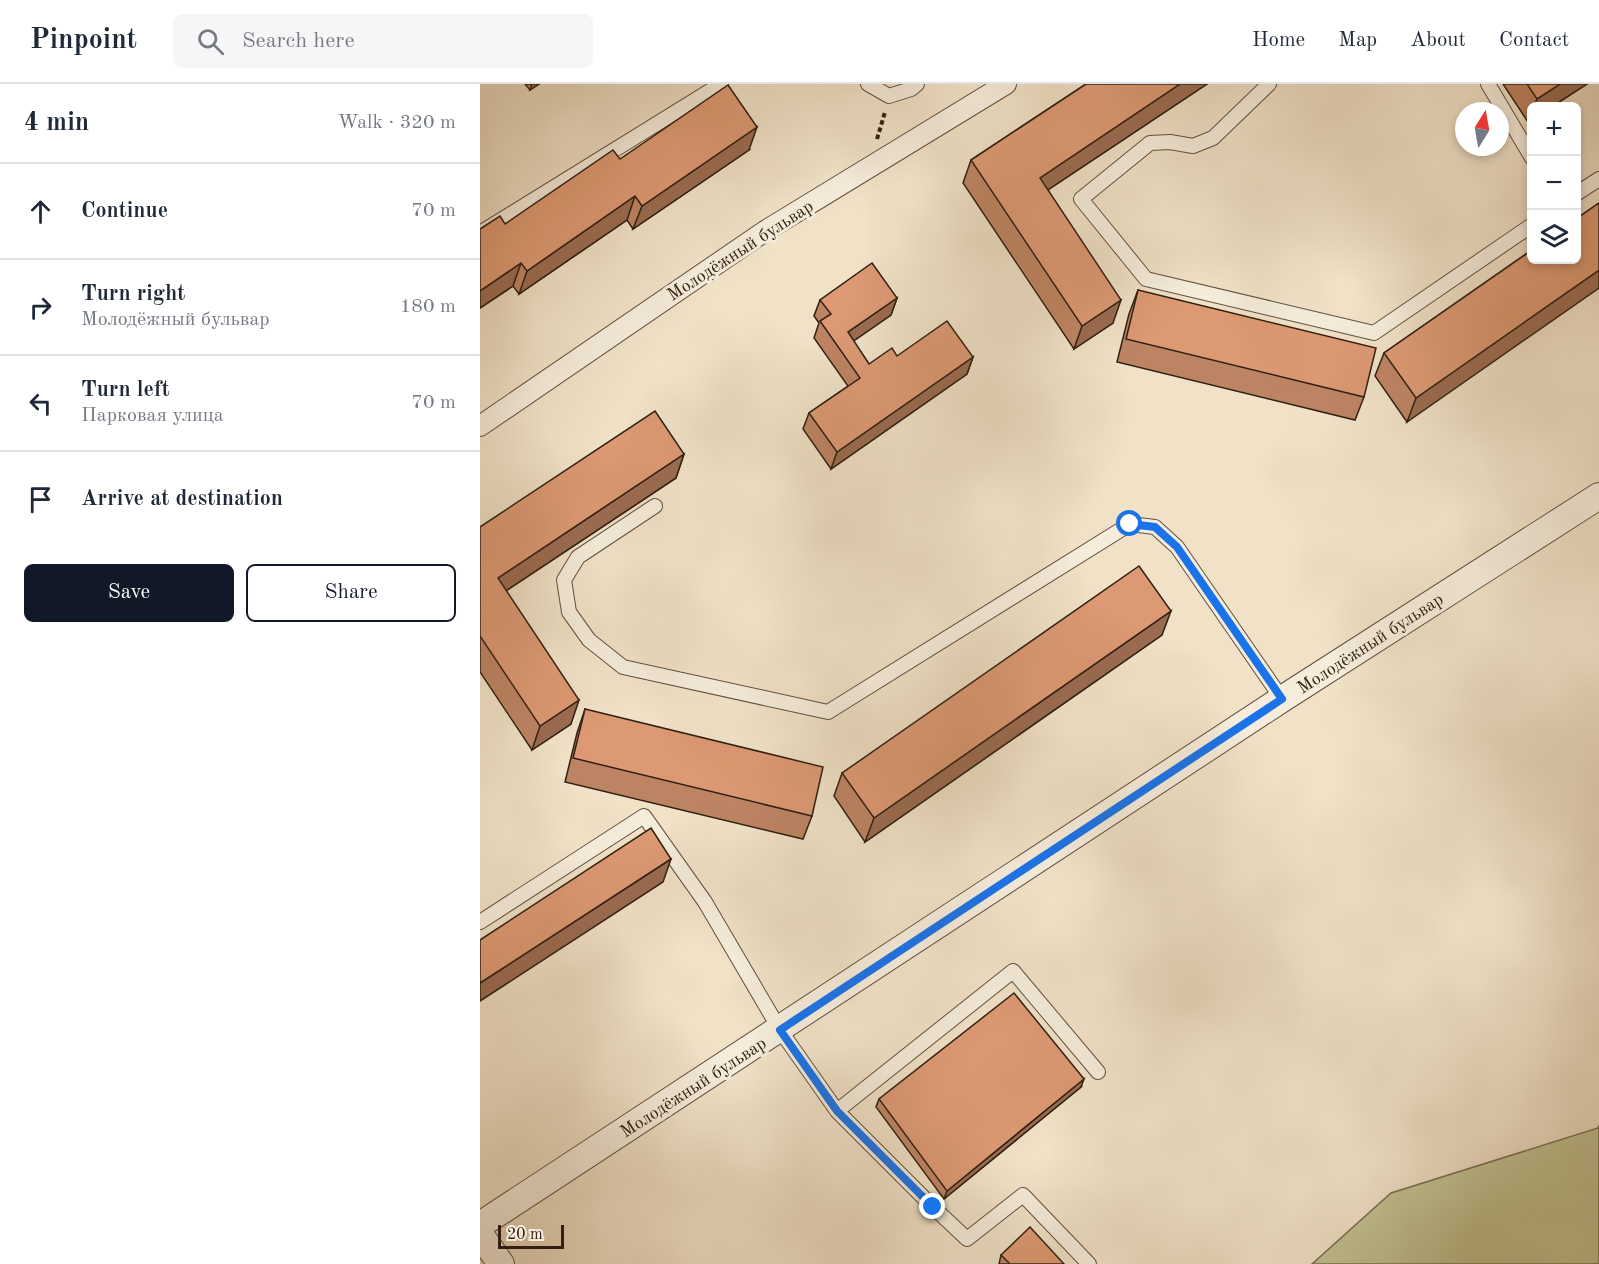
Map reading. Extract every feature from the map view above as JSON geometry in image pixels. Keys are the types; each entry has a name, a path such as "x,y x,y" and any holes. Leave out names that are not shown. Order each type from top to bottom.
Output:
{"street":[{"name":"Молодёжный бульвар","path":"480,426 765,231 1006,84"},
{"name":"Молодёжный бульвар","path":"480,1225 1282,699 1599,496"},
{"path":"480,1234 501,1264"}],"lane":[{"path":"480,233 721,84"},
{"path":"868,84 889,96 911,89 917,84"},
{"path":"1269,84 1214,138 1193,146 1170,142 1150,143 1081,199 1146,279 1374,333 1527,228"},
{"path":"1488,84 1531,156"},
{"path":"1581,191 1599,179"},
{"path":"655,506 578,557 564,580 569,612 589,640 623,667 828,712 1130,524 1155,527 1177,547 1282,699"},
{"path":"480,922 644,816 705,902 780,1030 837,1111 968,1239 1023,1195 1089,1264"},
{"path":"837,1111 1013,971 1098,1072"}],"path":[{"path":"870,167 889,96"}],"green space":[{"path":"1599,1125 1599,1264 1312,1264 1391,1193 1598,1128"}],"building":[{"path":"1086,84 1180,84 1040,178 1121,300 1082,326 971,160"},
{"path":"1527,84 1560,84 1537,99"},
{"path":"728,85 757,127 642,206 635,196 527,271 521,263 480,291 480,229 500,216 505,224 613,150 620,159"},
{"path":"1599,203 1599,270 1416,398 1384,353 1527,253 1527,264 1581,264 1581,216"},
{"path":"872,263 897,298 848,332 869,364 892,348 897,356 947,321 973,357 837,452 809,413 860,378 820,321 831,314 820,300"},
{"path":"1138,290 1376,348 1364,397 1126,339"},
{"path":"655,411 684,454 498,578 579,700 540,726 480,636 480,527"},
{"path":"1139,566 1171,611 874,818 842,773"},
{"path":"585,709 823,767 812,816 573,758"},
{"path":"651,828 671,859 480,983 480,940"},
{"path":"1014,993 1084,1079 947,1191 879,1099"},
{"path":"1030,1227 1064,1264 1010,1264 1001,1255"}],"route":[{"path":"933,1207 837,1111 780,1030 1282,699 1177,547 1155,527 1130,524"}]}
